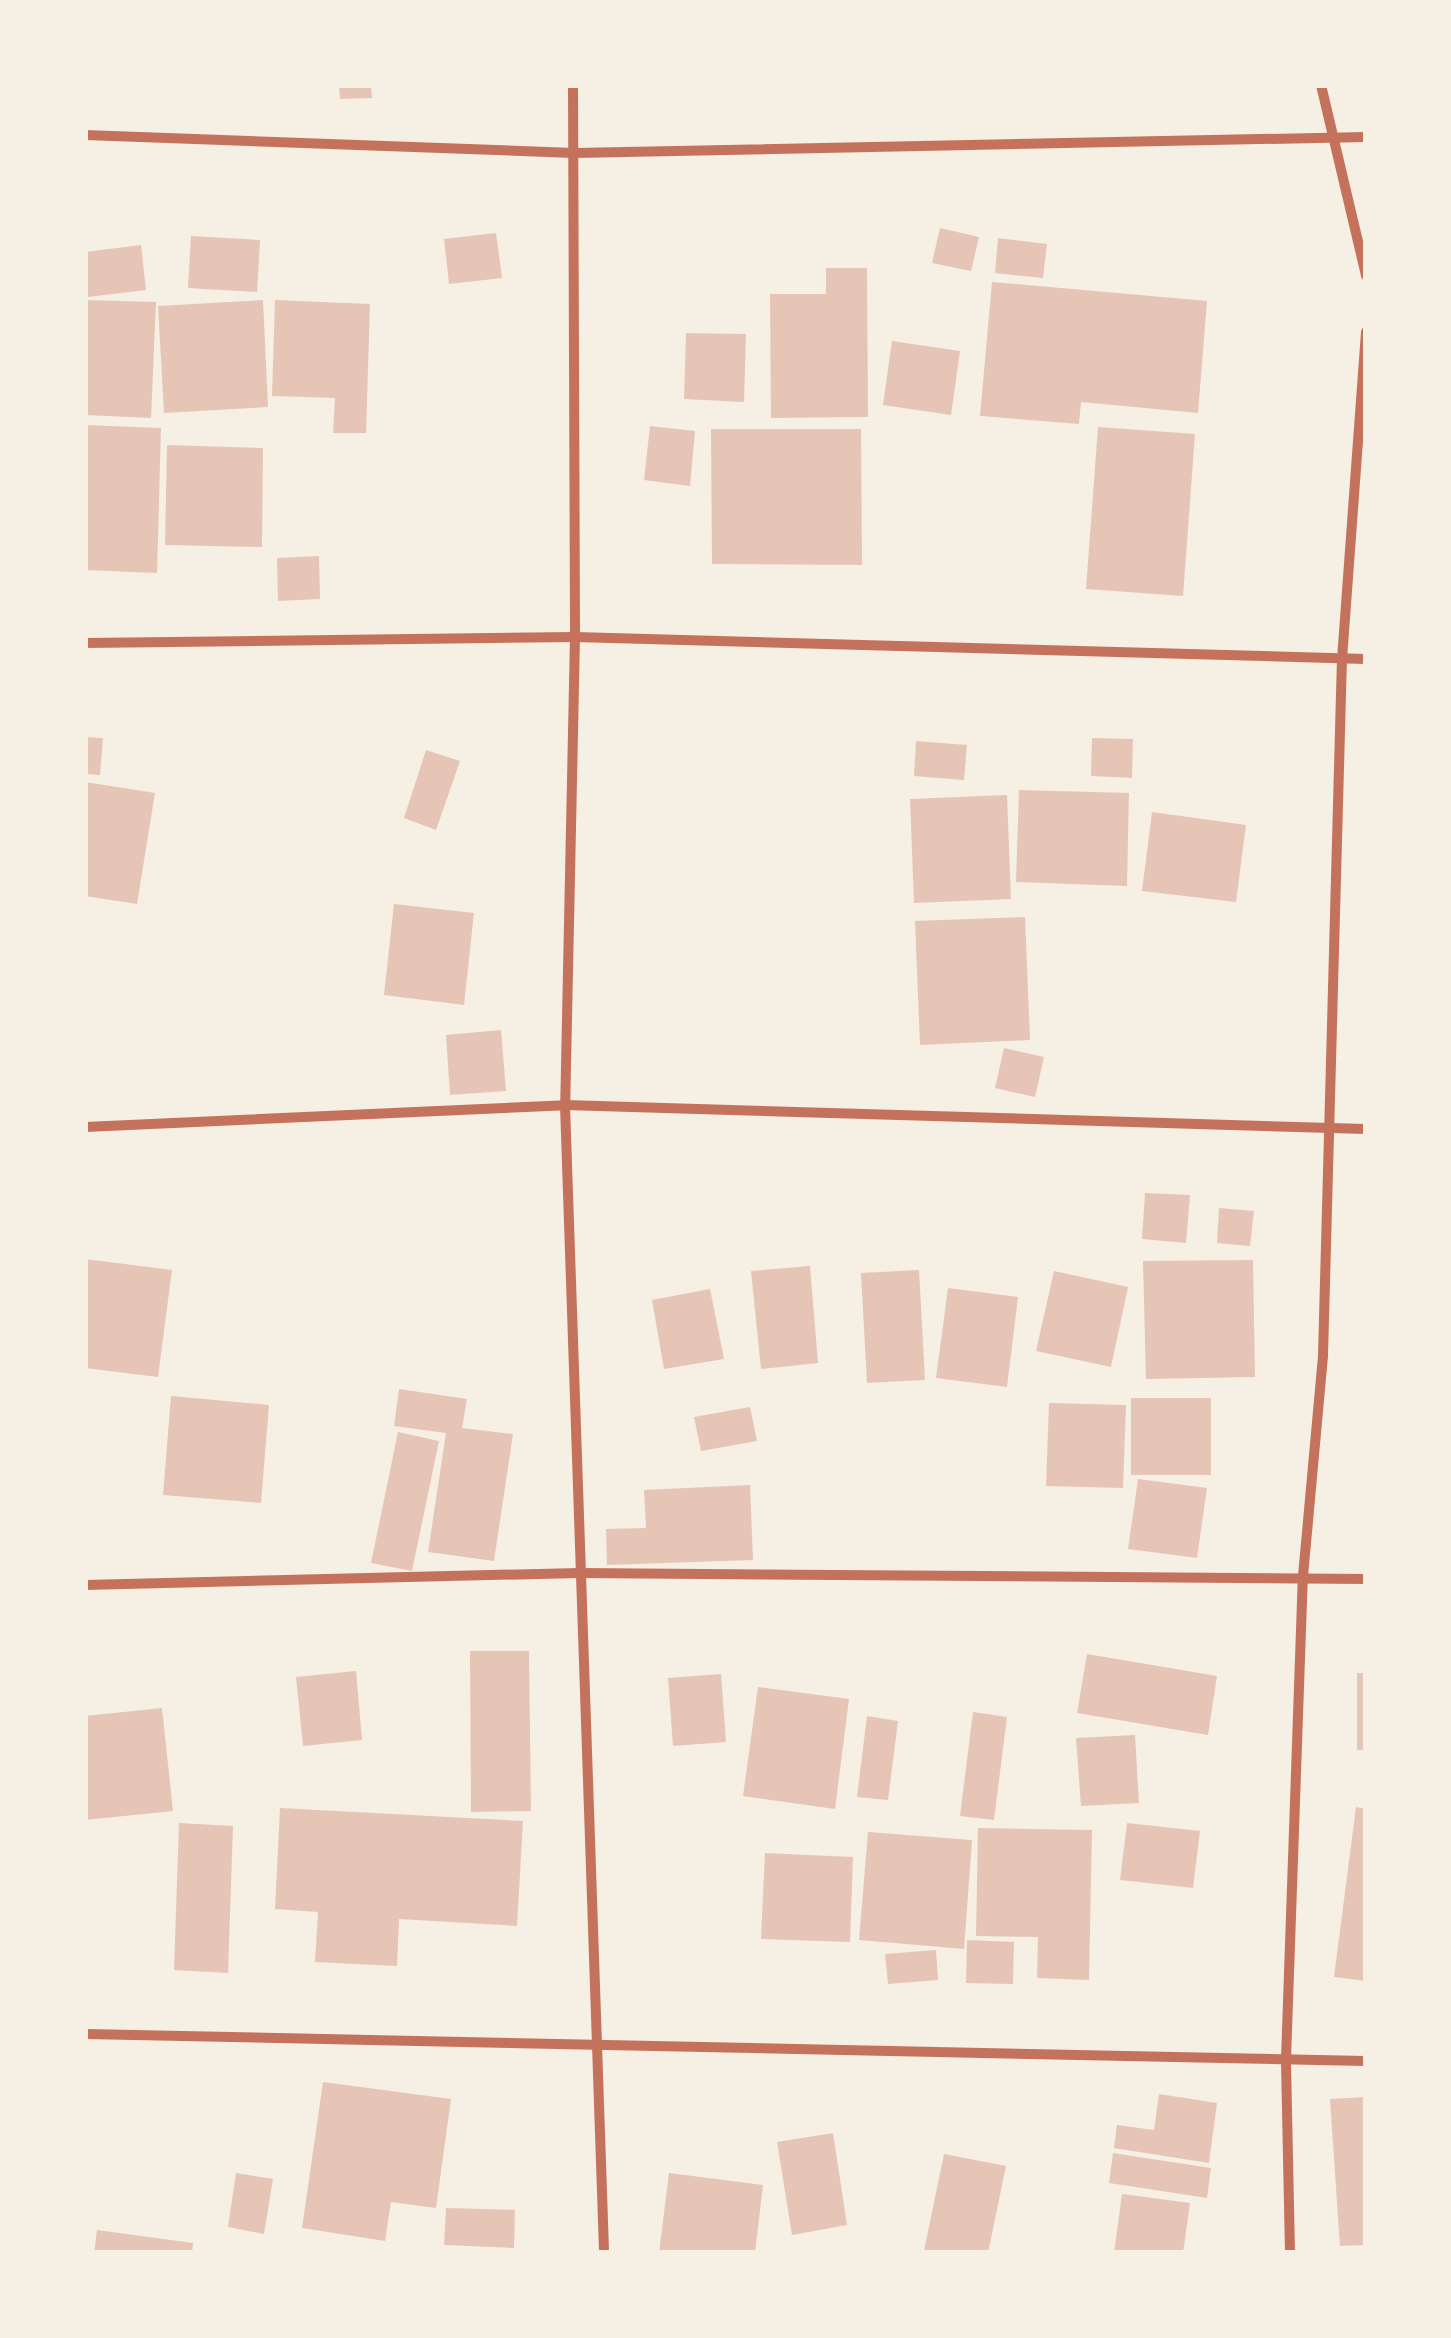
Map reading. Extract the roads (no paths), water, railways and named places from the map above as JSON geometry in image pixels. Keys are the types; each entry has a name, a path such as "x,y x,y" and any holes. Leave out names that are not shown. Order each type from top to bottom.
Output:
{"street":[{"path":"573,85 574,637 565,1105 604,2253"},
{"path":"1321,85 1366,276"},
{"path":"85,136 574,152 1332,135 1366,138"},
{"path":"1290,2253 1286,2060 1302,1576 1322,1355 1332,1127 1342,658 1366,332"},
{"path":"85,643 574,637 1366,658"},
{"path":"85,1127 565,1105 1366,1129"},
{"path":"85,1585 578,1573 1366,1579"},
{"path":"85,2034 1366,2061"}]}
